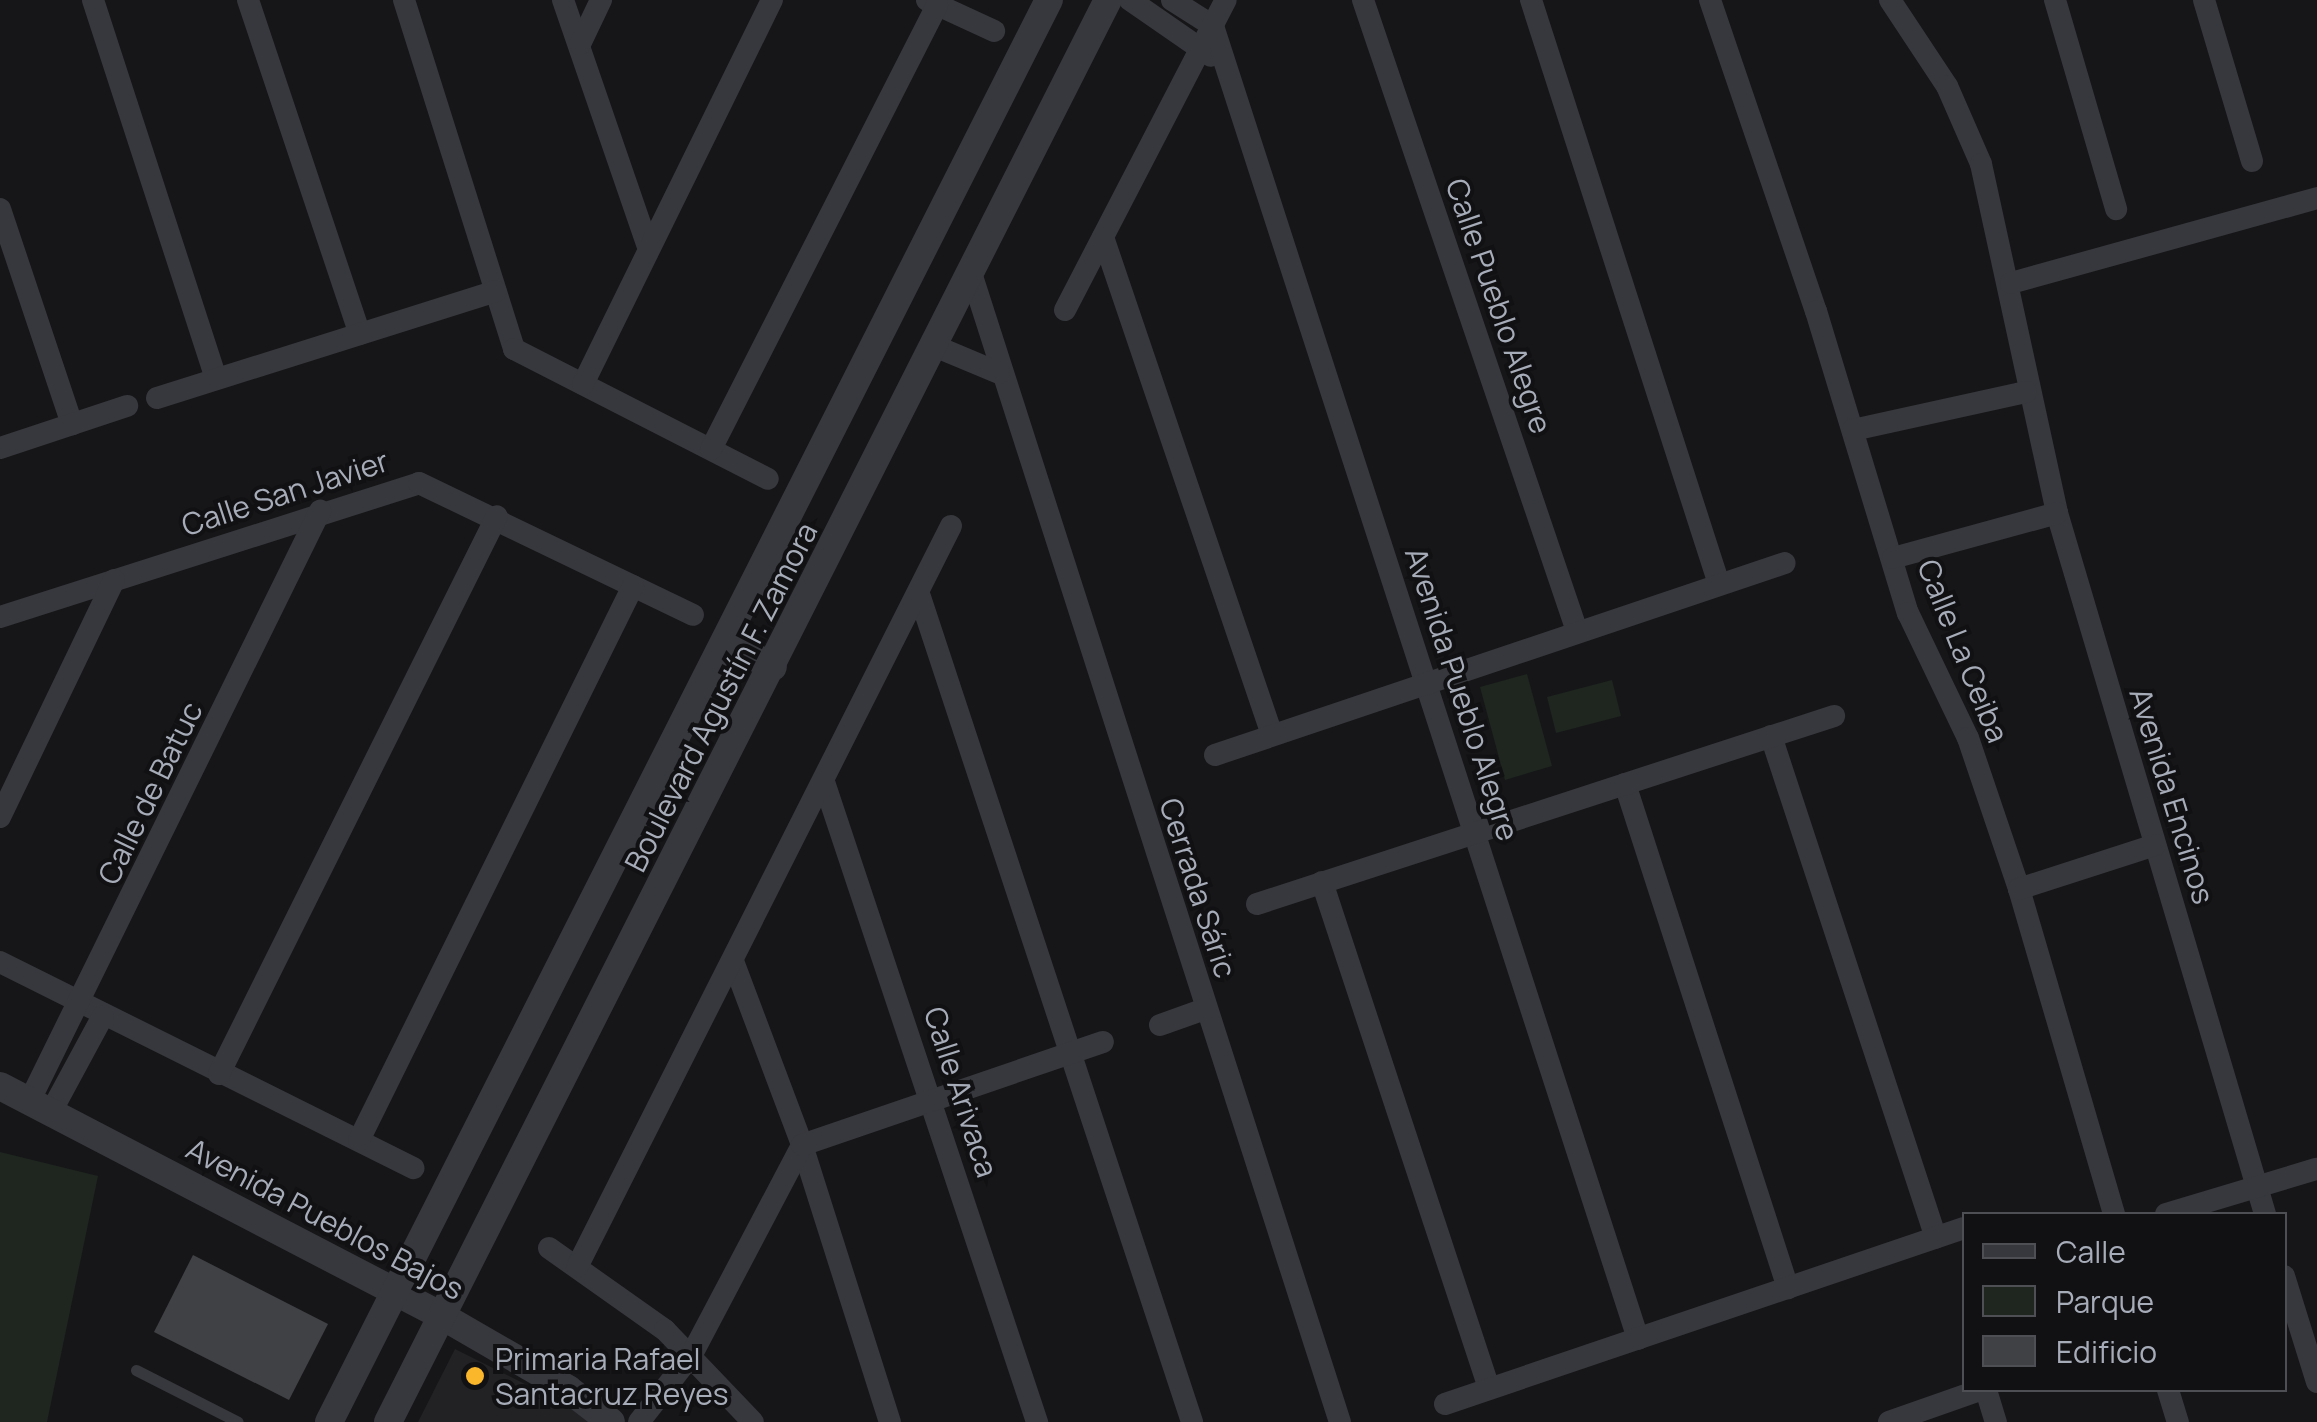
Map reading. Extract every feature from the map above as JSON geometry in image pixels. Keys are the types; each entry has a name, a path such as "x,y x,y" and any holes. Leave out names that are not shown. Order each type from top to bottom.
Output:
{"street":[{"path":"92,0 216,379"},
{"path":"248,0 360,334"},
{"path":"404,0 514,349 768,479"},
{"path":"562,0 647,244"},
{"path":"580,44 601,0"},
{"path":"583,384 647,244 772,0"},
{"name":"Boulevard Agustín F. Zamora","path":"330,1422 1049,0"},
{"name":"Boulevard Agustín F. Zamora","path":"388,1422 937,347 1108,0"},
{"name":"Avenida Pueblo Alegre","path":"1130,0 1207,36"},
{"name":"Avenida Pueblo Alegre","path":"1172,0 1207,36 1225,69 1427,679 1638,1340"},
{"path":"1065,310 1226,0"},
{"name":"Calle Pueblo Alegre","path":"1363,0 1578,631"},
{"path":"1531,0 1719,584"},
{"name":"Calle La Ceiba","path":"1710,0 1853,430 1908,613 1968,738 2019,889 2113,1212"},
{"name":"Avenida Encinos","path":"1890,0 1955,104 1980,164 2011,283 2026,392 2057,513 2265,1212"},
{"path":"2055,0 2116,209"},
{"path":"2204,0 2252,161"},
{"path":"711,449 932,2 994,31"},
{"path":"2011,283 2064,274 2317,198"},
{"path":"0,208 72,424"},
{"path":"1103,237 1272,734"},
{"name":"Cerrada Sáric","path":"972,276 999,373 1340,1422"},
{"path":"156,398 496,291"},
{"path":"937,347 999,373"},
{"path":"1853,430 2026,392"},
{"path":"0,448 127,406"},
{"name":"Calle San Javier","path":"0,616 320,511 420,483 497,516 692,614"},
{"name":"Calle de Batuc","path":"41,1106 81,1003 320,511"},
{"path":"1893,558 2057,513"},
{"path":"219,1074 497,516"},
{"path":"576,1268 920,597 951,526"},
{"path":"1214,754 1427,679 1785,563"},
{"path":"0,818 114,580"},
{"path":"360,1140 633,586"},
{"path":"920,597 1073,1051 1192,1422"},
{"path":"726,642 773,667"},
{"path":"1257,904 1474,830 1834,716"},
{"path":"1771,736 1936,1238"},
{"name":"Calle Arivaca","path":"824,782 933,1098 1037,1422"},
{"path":"1625,784 1788,1288"},
{"path":"2019,889 2156,845"},
{"path":"1322,882 1489,1388"},
{"path":"733,960 802,1145 890,1422"},
{"path":"0,962 414,1168"},
{"path":"1160,1025 1205,1010"},
{"path":"41,1106 103,1016"},
{"path":"639,1422 692,1354 802,1145 1103,1042"},
{"name":"Avenida Pueblos Bajos","path":"0,1086 442,1316 568,1389 612,1422"},
{"path":"2173,1212 2316,1169"},
{"path":"1445,1404 1962,1229"},
{"path":"548,1248 692,1354 753,1422"},
{"path":"2287,1286 2317,1382"},
{"path":"1890,1422 1977,1392"},
{"path":"1984,1392 1996,1422"},
{"path":"2169,1392 2178,1422"}],"lane":[{"path":"136,1370 238,1422"}],"shaded area":[{"name":"Primaria Rafael Santacruz Reyes","path":"455,1349 565,1404 594,1422 418,1422"}],"green space":[{"path":"1527,674 1552,766 1505,780 1480,687"},
{"path":"1612,680 1621,716 1556,733 1547,697"},
{"path":"0,1152 98,1176 47,1422 0,1422"}],"building":[{"path":"193,1255 328,1324 289,1400 154,1332"}],"place":[{"name":"Primaria Rafael Santacruz Reyes","path":"475,1376"}]}
